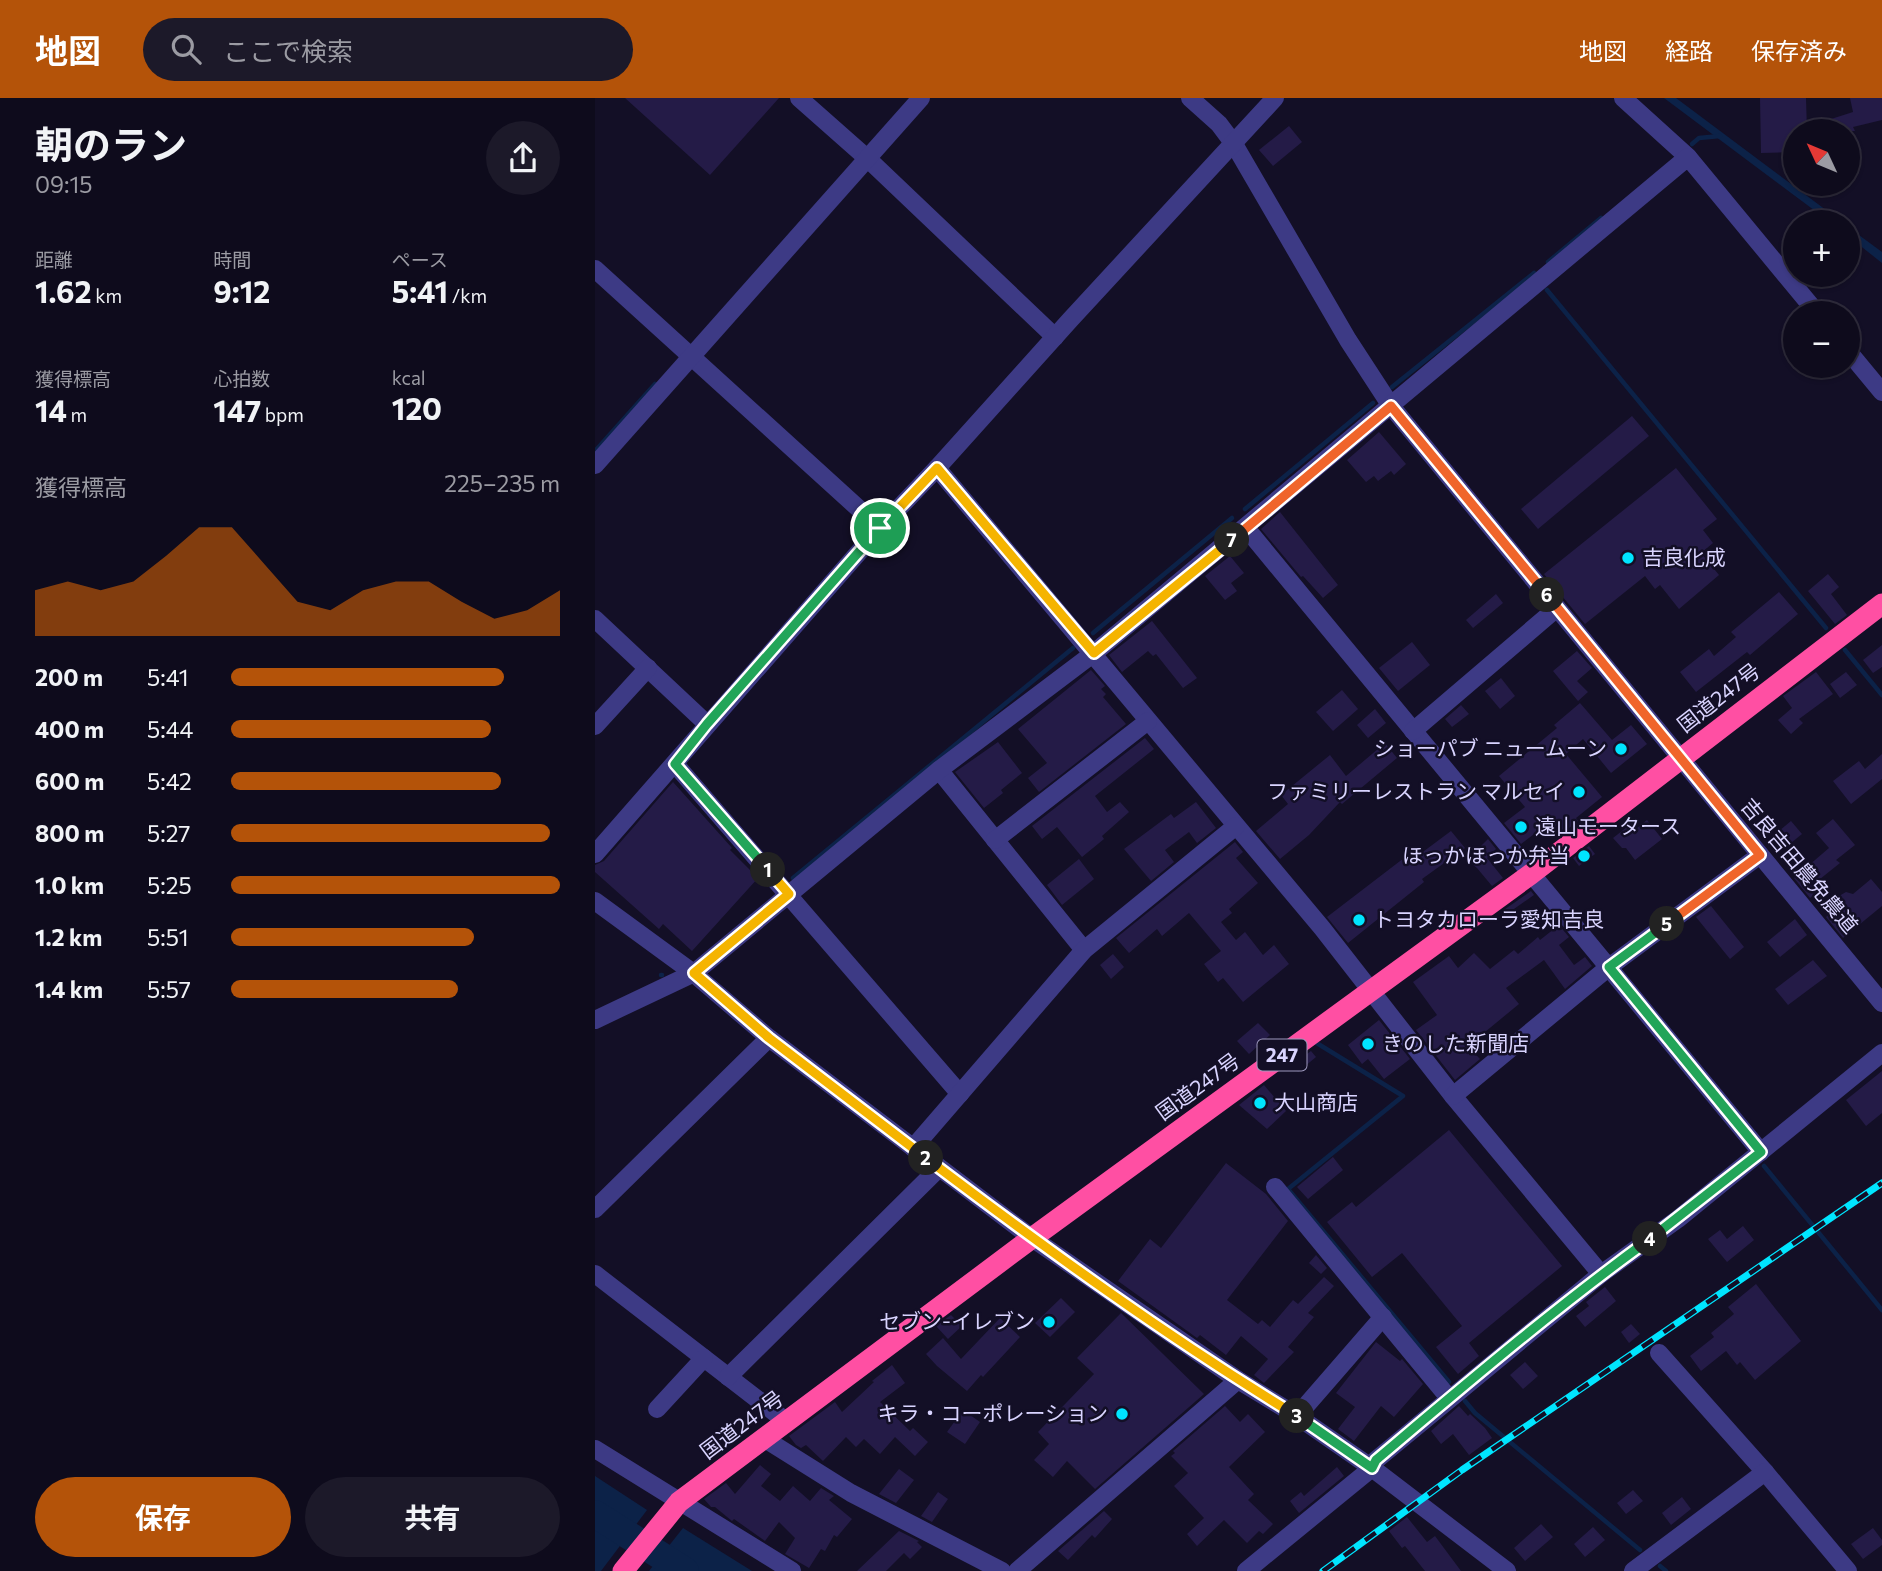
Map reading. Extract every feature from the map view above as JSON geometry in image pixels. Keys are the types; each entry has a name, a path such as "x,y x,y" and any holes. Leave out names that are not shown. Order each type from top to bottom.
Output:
{"highway":[{"name":"国道247号","path":"623,1571 679,1502 1032,1238 1531,874 1882,604"}],"street":[{"path":"799,98 868,159 1055,337"},
{"path":"595,465 921,98"},
{"name":"吉良吉田農免農道","path":"1190,98 1219,124 1234,144 1348,340 1391,406 1882,1003"},
{"path":"595,854 880,528 1275,98"},
{"path":"1623,98 1688,157 1807,301"},
{"path":"595,1020 694,973 939,770 1094,653 1688,157"},
{"path":"595,269 880,528"},
{"path":"1860,365 1882,392"},
{"path":"937,468 1094,653 1372,990 1453,1096 1601,1275"},
{"path":"1246,528 1761,1152"},
{"path":"1413,731 1557,608"},
{"path":"595,619 707,724"},
{"path":"595,726 648,668"},
{"path":"995,841 1149,720"},
{"path":"675,764 960,1094"},
{"path":"939,770 1084,950"},
{"path":"913,1148 1084,950 1236,826"},
{"path":"1453,1096 1609,967 1760,855"},
{"path":"595,901 694,973 769,1038 1032,1238 1238,1380 1297,1416 1372,1468 1507,1571"},
{"path":"595,1209 769,1038"},
{"path":"1246,1571 1372,1468 1376,1460 1449,1398 1601,1275 1678,1219 1882,1053"},
{"path":"728,1377 939,1168"},
{"path":"1275,1187 1449,1398"},
{"path":"595,1274 787,1422"},
{"path":"1297,1416 1383,1317"},
{"path":"1659,1353 1765,1472 1848,1571"},
{"path":"657,1409 704,1358"},
{"path":"1017,1571 1238,1380"},
{"path":"765,1439 851,1493 1002,1571"},
{"path":"595,1449 792,1571"},
{"path":"1633,1571 1765,1472"}],"water":[{"path":"1664,98 1676,98 1783,178 1783,187"},
{"path":"1795,196 1807,196 1826,210 1814,210"},
{"path":"1860,236 1882,252 1882,263 1860,246"},
{"path":"595,1476 647,1510 601,1571 595,1571"},
{"path":"683,1528 752,1571 649,1571"}],"building":[{"path":"625,98 779,98 710,175"},
{"path":"1760,98 1806,98 1807,119 1783,119 1783,152 1761,153"},
{"path":"1850,98 1882,98 1882,120 1860,125 1860,119 1831,119 1853,112"},
{"path":"1289,126 1302,142 1273,166 1259,150"},
{"path":"1632,416 1649,436 1538,529 1521,509"},
{"path":"1379,432 1406,464 1394,475 1391,471 1378,481 1374,476 1366,482 1347,460"},
{"name":"吉良化成","path":"1676,468 1717,519 1703,530 1713,543 1701,553 1719,575 1679,609 1660,585 1655,589 1645,576 1585,624 1544,574"},
{"path":"1280,512 1338,585 1323,598 1303,576 1301,577 1261,529"},
{"path":"1230,556 1244,573 1231,583 1237,591 1225,600 1205,576"},
{"path":"1828,574 1839,587 1831,594 1847,615 1835,624 1808,591"},
{"path":"1779,592 1798,614 1750,655 1747,652 1696,692 1680,672 1709,649 1714,656 1736,637 1731,632"},
{"path":"1496,594 1503,603 1473,628 1466,620"},
{"path":"1152,621 1197,678 1183,688 1156,654 1153,656 1148,651 1122,672 1109,655"},
{"path":"1412,642 1430,665 1398,691 1379,668"},
{"path":"1882,645 1882,667 1873,673 1863,660"},
{"path":"1577,651 1592,668 1577,681 1588,692 1578,701 1553,671"},
{"path":"1091,670 1105,686 1101,689 1106,694 1103,697 1126,724 1039,792 1028,778 1047,763 1018,729"},
{"path":"1816,672 1833,694 1799,719 1803,723 1791,734 1778,720 1792,708 1783,696"},
{"path":"1846,672 1857,685 1840,698 1830,684"},
{"path":"1501,678 1515,696 1500,709 1485,691"},
{"path":"1342,690 1358,709 1333,731 1316,712"},
{"path":"1580,703 1612,740 1631,725 1647,744 1611,773 1583,739 1566,754 1602,797 1560,835 1551,821 1521,844 1504,823 1525,807 1499,776 1557,728 1554,725"},
{"path":"1461,705 1469,714 1452,727 1445,719"},
{"path":"1375,709 1386,723 1368,738 1357,725"},
{"path":"1145,738 1154,749 1095,796 1107,812 1120,802 1129,812 1102,836 1104,839 1082,857 1057,827 1042,839 1032,826"},
{"path":"998,742 1022,773 984,808 955,772"},
{"path":"1385,743 1397,758 1342,804 1340,802 1309,835 1280,859 1256,831 1288,804 1281,795 1330,755 1346,776"},
{"path":"1882,754 1882,779 1851,804 1833,781 1859,761 1865,769"},
{"path":"673,782 732,848 730,850 758,878 692,951 663,924 659,929 595,872 595,865 604,861"},
{"path":"1196,802 1216,828 1197,843 1189,832 1165,850 1174,862 1151,881 1124,849 1171,814 1174,818"},
{"path":"1833,819 1855,845 1836,860 1840,863 1815,883 1820,889 1810,898 1794,878 1829,848 1816,833"},
{"path":"1647,820 1662,839 1635,860 1626,848 1622,848 1613,838 1627,827 1631,833"},
{"path":"1791,821 1802,834 1780,852 1769,839"},
{"path":"1451,831 1465,848 1422,879 1424,882 1348,943 1327,917 1404,858 1408,863"},
{"path":"1488,839 1496,849 1487,858 1503,878 1492,886 1467,860"},
{"path":"1235,842 1243,852 1236,858 1258,883 1229,909 1232,913 1221,922 1236,940 1245,932 1263,955 1274,945 1289,964 1243,1002 1223,978 1218,982 1204,964 1221,951 1189,913 1162,936 1157,929 1129,953 1116,938"},
{"name":"ほっかほっか弁当","path":"1589,846 1595,854 1579,866 1573,858"},
{"path":"1079,859 1094,879 1062,905 1047,885"},
{"path":"1871,879 1882,892 1882,906 1843,938 1826,917 1832,912 1832,900 1846,892 1853,894"},
{"path":"1531,891 1534,895 1504,916 1501,912"},
{"path":"1711,906 1744,947 1730,959 1696,917"},
{"path":"1795,919 1807,935 1780,957 1767,942"},
{"path":"1559,925 1569,937 1559,945 1574,965 1585,957 1592,966 1565,989 1544,960 1506,988 1519,1004 1468,1046 1480,1059 1455,1080 1416,1030 1437,1015 1413,982 1449,956 1458,968 1474,953 1490,969 1514,950 1518,954 1538,937 1540,940"},
{"path":"1113,954 1124,967 1111,979 1100,965"},
{"path":"1813,960 1827,976 1788,1005 1775,989"},
{"path":"1379,1020 1410,1059 1384,1079 1368,1059 1362,1064 1348,1045"},
{"path":"1258,1023 1270,1035 1249,1054 1237,1041"},
{"path":"1311,1051 1316,1057 1298,1072 1292,1065"},
{"path":"1882,1071 1882,1113 1866,1126 1846,1100"},
{"path":"1264,1085 1286,1111 1267,1129 1239,1105"},
{"path":"1449,1130 1562,1266 1469,1343 1479,1356 1458,1374 1436,1347 1462,1326 1402,1253 1372,1277 1327,1222 1352,1202 1356,1207"},
{"path":"1333,1157 1343,1170 1308,1199 1297,1187"},
{"path":"1226,1163 1266,1194 1288,1221 1227,1300 1258,1324 1262,1320 1270,1327 1293,1300 1298,1304 1324,1277 1334,1286 1308,1313 1314,1317 1288,1347 1294,1352 1264,1383 1254,1375 1268,1359 1241,1336 1226,1355 1200,1335 1197,1338 1118,1281 1150,1239 1161,1248"},
{"path":"1743,1226 1754,1240 1727,1262 1708,1239 1720,1230 1727,1239"},
{"path":"1316,1255 1327,1268 1321,1274 1309,1263"},
{"path":"1756,1284 1801,1341 1755,1380 1740,1362 1737,1365 1726,1351 1701,1371 1690,1356 1714,1337 1711,1333 1734,1314 1728,1307"},
{"path":"1605,1287 1616,1301 1585,1327 1576,1316 1589,1306 1586,1302"},
{"path":"1061,1298 1075,1312 1050,1337 1035,1323"},
{"name":"キラ・コーポレーション","path":"1121,1313 1204,1394 1095,1489 1067,1461 1053,1477 1034,1460 1049,1444 1038,1432 1094,1374 1077,1358"},
{"path":"951,1315 962,1326 948,1339 936,1326"},
{"path":"1000,1318 1020,1337 967,1391 926,1354 943,1338 961,1359"},
{"path":"1631,1324 1640,1334 1629,1343 1621,1332"},
{"path":"1376,1342 1400,1361 1402,1359 1423,1384 1394,1417 1381,1406 1354,1441 1338,1429 1355,1407 1336,1393"},
{"path":"1525,1362 1538,1376 1523,1389 1510,1375"},
{"path":"892,1365 905,1383 880,1402 910,1431 913,1428 928,1442 915,1456 895,1437 880,1454 864,1439 856,1447 846,1437 823,1461 806,1445 801,1448 796,1445 789,1436 835,1402 842,1412"},
{"path":"1225,1406 1240,1422 1248,1414 1265,1432 1229,1467 1254,1494 1248,1500 1273,1524 1263,1534 1259,1531 1247,1543 1224,1520 1197,1546 1187,1534 1204,1518 1174,1486 1188,1473 1171,1456 1175,1453 1173,1451"},
{"path":"1459,1406 1485,1428 1492,1438 1469,1455 1453,1434 1441,1444 1431,1431"},
{"path":"963,1410 980,1422 965,1444 947,1432"},
{"path":"760,1465 771,1474 761,1486 780,1501 793,1486 810,1501 821,1488 834,1496 829,1500 852,1519 837,1537 834,1535 825,1551 821,1549 809,1568 785,1554 795,1538 779,1522 765,1541 715,1507 711,1507 704,1499 726,1483 735,1494"},
{"path":"1337,1467 1344,1476 1299,1513 1290,1501 1301,1492 1304,1496"},
{"path":"899,1469 914,1480 896,1503 879,1494"},
{"path":"1633,1490 1643,1501 1626,1514 1617,1503"},
{"path":"938,1492 948,1499 932,1522 921,1516"},
{"path":"1682,1497 1691,1509 1671,1525 1662,1513"},
{"path":"1104,1511 1112,1519 1095,1538 1092,1535 1068,1560 1058,1551"},
{"path":"1407,1517 1427,1542 1435,1536 1461,1571 1425,1571 1405,1546 1402,1548 1389,1531"},
{"path":"1541,1524 1553,1537 1525,1561 1514,1548"},
{"path":"1593,1527 1605,1540 1585,1557 1574,1544"},
{"path":"1873,1528 1882,1540 1882,1545 1863,1559 1851,1544"},
{"path":"899,1531 919,1541 917,1542 922,1547 910,1559 904,1553 886,1571 857,1571"}],"waterway":[{"path":"1692,144 1699,138 1720,136"},
{"path":"1548,262 1601,218"},
{"path":"1392,387 1534,273"},
{"path":"1547,290 1826,628"},
{"path":"595,451 655,384"},
{"path":"1245,509 1373,403"},
{"path":"1093,633 1232,518"},
{"path":"793,878 1073,648"},
{"path":"1845,650 1882,695"},
{"path":"1315,1042 1403,1096 1288,1189 1449,1382"},
{"path":"1764,1166 1882,1310"},
{"path":"1465,1401 1475,1413 1640,1550"},
{"path":"595,1514 685,1571"},
{"path":"1660,1566 1666,1571"}],"railway":[{"path":"1323,1571 1462,1470 1882,1183"}],"place":[{"name":"吉良化成","path":"1628,558"},
{"name":"ショーパブ ニュームーン","path":"1621,749"},
{"name":"ファミリーレストラン マルセイ","path":"1579,792"},
{"name":"遠山モータース","path":"1521,827"},
{"name":"ほっかほっか弁当","path":"1584,856"},
{"name":"トヨタカローラ愛知吉良","path":"1359,920"},
{"name":"きのした新聞店","path":"1368,1044"},
{"name":"大山商店","path":"1260,1103"},
{"name":"セブン-イレブン","path":"1049,1322"},
{"name":"キラ・コーポレーション","path":"1122,1414"}],"route":[{"path":"1391,406 1760,855 1609,967 1761,1152 1525,1336 1376,1460 1372,1468 1297,1416 1238,1380 1032,1238 769,1038 694,973 789,894 675,764 880,528 937,468 1094,653 1391,406"}]}
